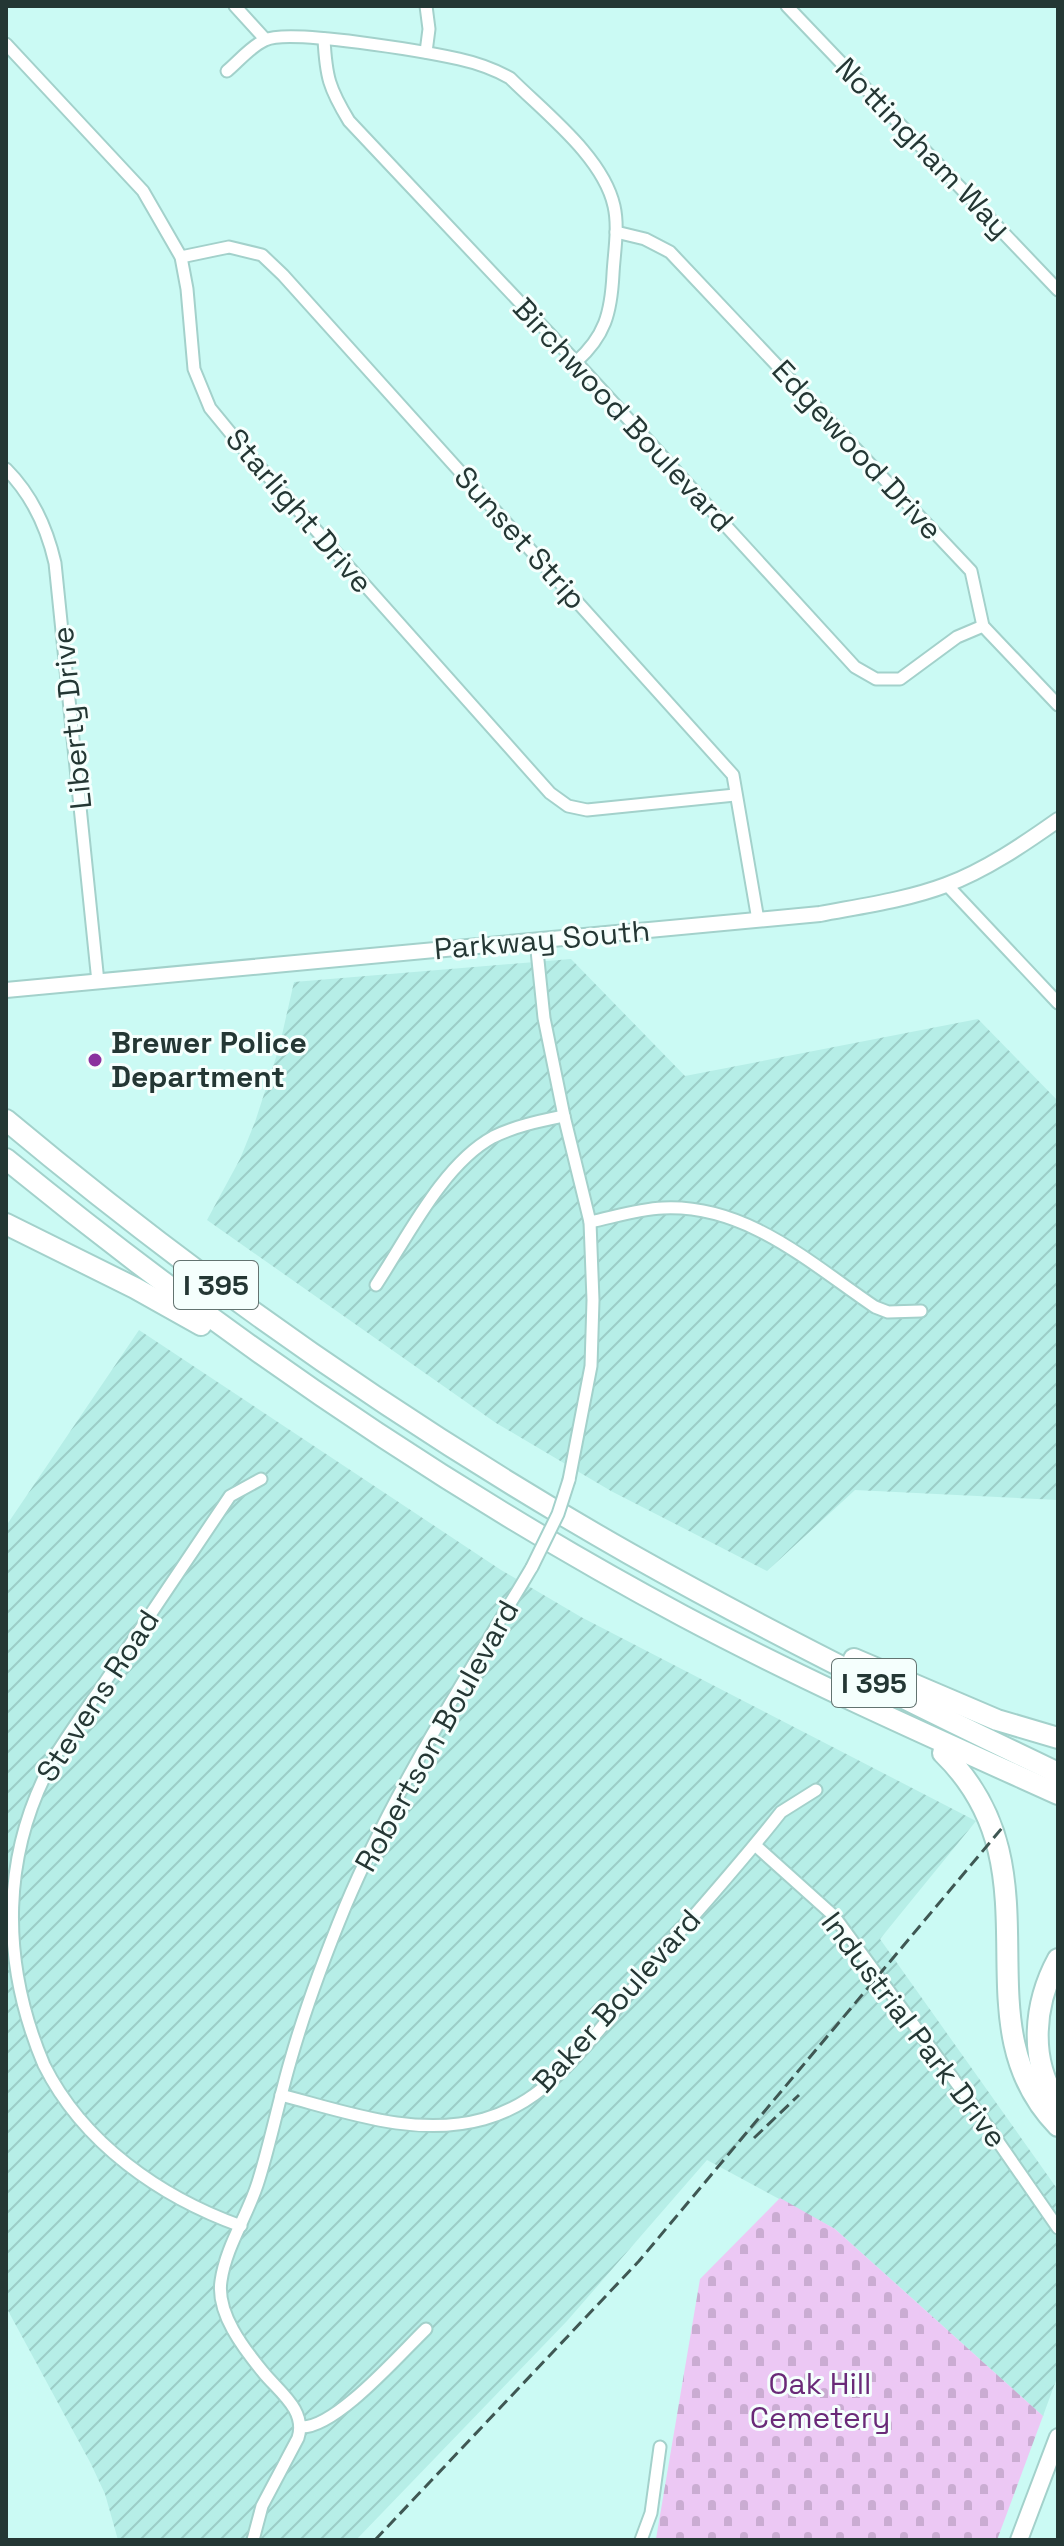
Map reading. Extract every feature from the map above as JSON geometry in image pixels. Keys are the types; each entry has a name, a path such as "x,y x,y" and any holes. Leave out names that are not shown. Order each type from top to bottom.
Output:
{"highway":[{"name":"I 395","path":"6,1120 96,1194 208,1278 362,1388 501,1477 693,1589 866,1679 1058,1773"},
{"name":"I 395","path":"6,1159 155,1277 355,1419 494,1508 599,1570 707,1628 849,1699 1058,1794"},
{"path":"6,1224 179,1312 355,1419"},
{"path":"693,1589 969,1709 1058,1738"},
{"path":"849,1699 963,1767 1003,1806"},
{"path":"1058,1959 1043,1994 1038,2031 1041,2067 1058,2103"},
{"path":"1029,1975 1024,2029 1028,2069 1040,2104 1058,2126"}],"main road":[{"name":"Parkway South","path":"6,990 758,920 851,908 947,885 1022,846 1058,820"},
{"path":"1019,2540 1058,2437"}],"street":[{"path":"235,6 265,39"},
{"path":"426,6 429,29 426,52"},
{"name":"Nottingham Way","path":"787,6 1058,290"},
{"path":"227,71 265,39 324,39 426,52 494,69 510,78 589,157 605,181 615,208 612,296 594,346 576,362"},
{"name":"Birchwood Boulevard","path":"324,39 331,91 349,121 576,362 855,667 876,679 900,679 957,637 983,626"},
{"name":"Starlight Drive","path":"6,44 143,191 181,257 194,369 210,408 550,793 568,806 587,810 735,795"},
{"name":"Edgewood Drive","path":"616,232 645,239 670,252 971,571 983,626"},
{"name":"Sunset Strip","path":"181,257 229,247 262,255 733,775 758,920"},
{"name":"Liberty Drive","path":"6,469 36,509 49,537 55,563 98,982"},
{"path":"983,626 1058,705"},
{"path":"947,885 1058,1003"},
{"name":"Robertson Boulevard","path":"301,2427 296,2412 263,2373 224,2309 220,2285 224,2264 259,2181 281,2095 321,1968 375,1840 423,1750 532,1567 558,1514 569,1480 591,1366 590,1222 544,1018 536,941"},
{"path":"376,1285 462,1161 492,1138 512,1129 564,1116"},
{"path":"590,1222 661,1208 719,1214 748,1223 875,1307 888,1312 921,1311"},
{"name":"Stevens Road","path":"241,2226 205,2213 134,2168 97,2140 70,2107 50,2077 18,2001 10,1960 8,1896 12,1863 23,1825 57,1753 230,1496 261,1479"},
{"name":"Baker Boulevard","path":"281,2095 412,2125 456,2124 483,2119 526,2101 545,2087 580,2050 781,1812 816,1790"},
{"name":"Industrial Park Drive","path":"755,1845 834,1916 961,2088 1058,2228"},
{"path":"253,2540 262,2506 293,2449 301,2427 315,2427 338,2412 426,2329"},
{"path":"641,2540 651,2513 660,2447"}],"shaded area":[{"path":"571,959 685,1076 978,1019 1058,1101 1058,1500 855,1490 767,1571 611,1491 496,1423 207,1220 240,1159 255,1122 279,1048 294,982"},
{"path":"139,1330 501,1570 581,1617 976,1821 880,1939 1058,2190 1058,2375 1043,2416 835,2229 707,2160 567,2321 356,2540 118,2540 105,2494 91,2464 6,2307 6,1526"}],"green space":[{"name":"Oak Hill Cemetery","path":"780,2198 835,2229 1043,2416 997,2540 656,2539 700,2279"}],"railway":[{"path":"375,2540 639,2261 1002,1828"},
{"path":"754,2138 799,2095"}],"place":[{"name":"Brewer Police Department","path":"95,1060"}]}
